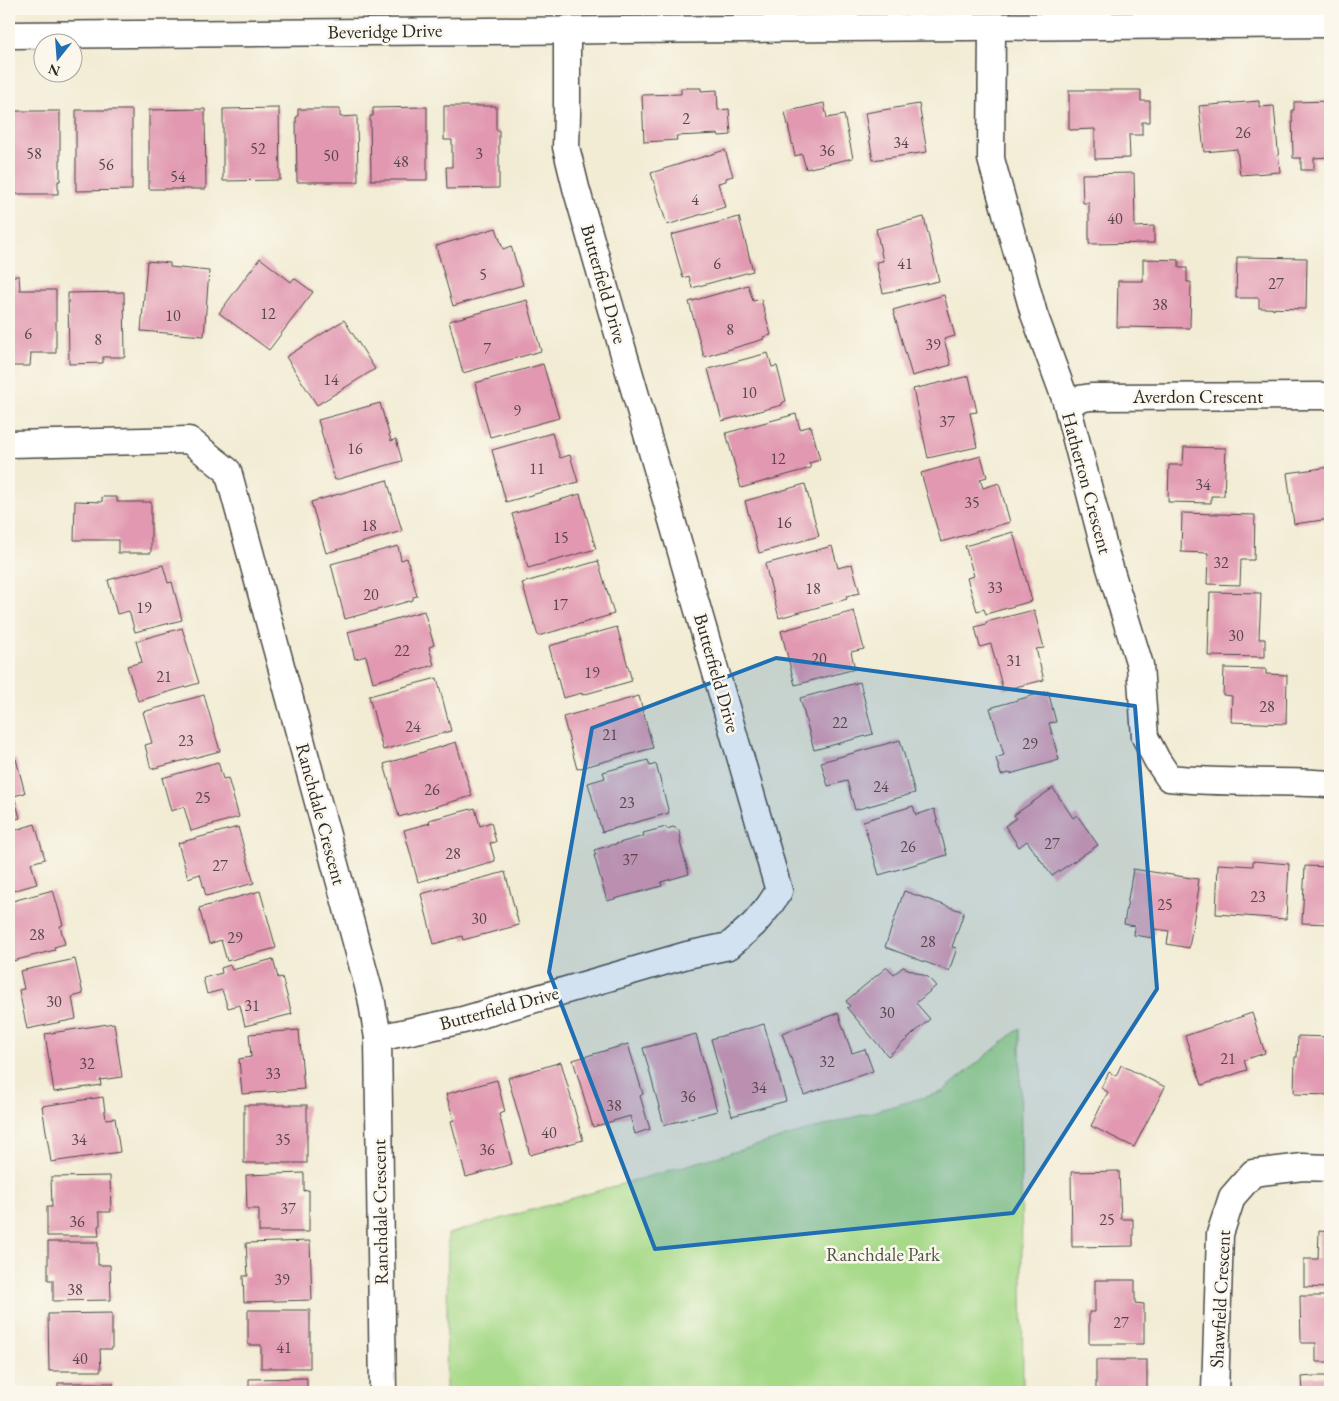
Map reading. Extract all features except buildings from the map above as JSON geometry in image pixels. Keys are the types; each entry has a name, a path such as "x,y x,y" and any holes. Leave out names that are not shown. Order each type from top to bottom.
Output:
{"street":[{"name":"Beveridge Drive","path":"9,35 1330,24"},
{"name":"Hatherton Crescent","path":"992,27 991,159 1034,314 1066,401 1106,555 1140,665 1145,737 1157,760 1170,778 1192,781 1330,784"},
{"name":"Butterfield Drive","path":"378,1038 463,1020 687,955 729,946 754,924 779,890 576,188 566,147 567,30"},
{"name":"Averdon Crescent","path":"1066,401 1091,397 1330,396"},
{"name":"Ranchdale Crescent","path":"9,444 188,440 228,471 371,997 378,1038 383,1392"},
{"name":"Shawfield Crescent","path":"1215,1392 1220,1234 1232,1197 1253,1173 1302,1167 1330,1168"}],"highlighted area":[{"path":"776,658 1135,706 1157,989 1013,1213 655,1249 549,972 592,728"}],"green space":[{"name":"Ranchdale Park","path":"1020,1028 1023,1392 446,1392 448,1234 942,1092"}]}
